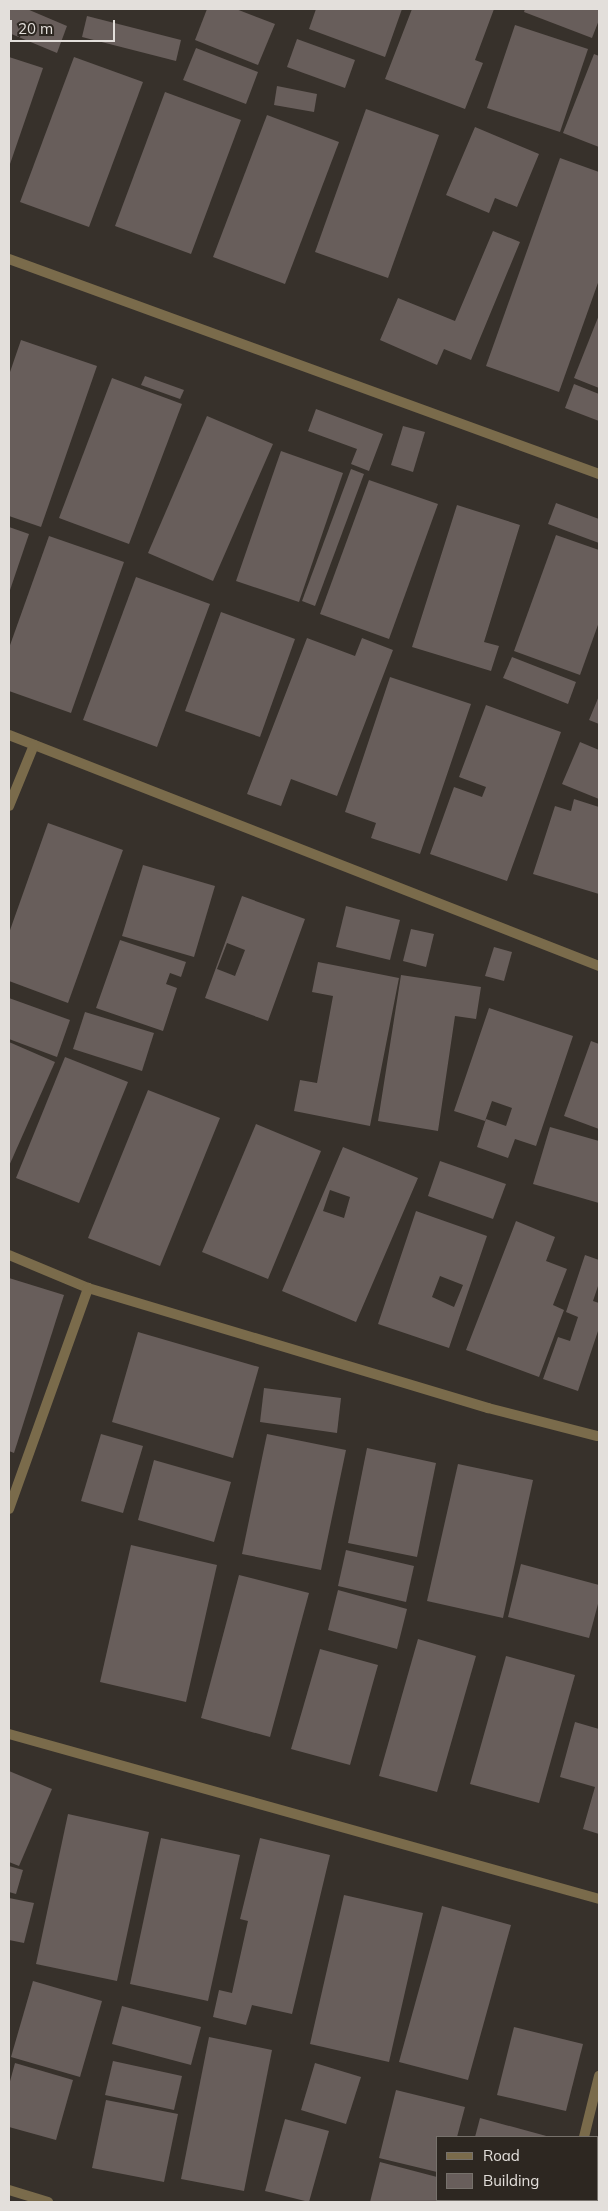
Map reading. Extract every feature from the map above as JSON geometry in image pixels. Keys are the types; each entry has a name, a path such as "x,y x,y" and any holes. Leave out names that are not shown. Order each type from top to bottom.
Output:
{"street":[{"path":"9,259 599,474"},
{"path":"9,735 599,966"},
{"path":"9,806 34,745"},
{"path":"9,1255 88,1288 488,1408 598,1434"},
{"path":"9,1509 88,1288"},
{"path":"9,1734 599,1900"},
{"path":"584,2136 599,2076"},
{"path":"9,2190 48,2202"}],"building":[{"path":"9,9 27,9 67,26 57,53 9,33"},
{"path":"207,9 236,9 275,24 258,65 195,40"},
{"path":"316,9 402,9 385,57 309,29"},
{"path":"412,9 494,9 475,60 483,63 465,109 385,79"},
{"path":"525,9 599,9 599,20 592,38 524,12"},
{"path":"87,16 181,40 176,61 82,37"},
{"path":"515,25 588,49 560,132 487,108"},
{"path":"297,39 355,60 345,88 287,67"},
{"path":"196,48 258,72 246,104 183,80"},
{"path":"594,54 599,56 599,147 563,133"},
{"path":"9,57 43,68 9,167"},
{"path":"74,57 143,82 89,227 20,202"},
{"path":"277,86 317,94 314,112 274,105"},
{"path":"165,92 241,120 191,254 115,226"},
{"path":"366,109 439,135 388,278 315,252"},
{"path":"267,115 339,142 285,284 213,257"},
{"path":"475,127 539,154 517,207 495,198 489,213 446,195"},
{"path":"560,158 599,172 599,280 559,392 486,366"},
{"path":"493,231 520,242 471,360 444,349 437,365 380,340 398,298 455,321"},
{"path":"599,315 599,388 574,378"},
{"path":"21,340 97,366 41,527 9,516 9,375"},
{"path":"145,376 184,390 180,399 141,385"},
{"path":"112,378 182,404 129,544 59,518"},
{"path":"574,384 599,394 599,421 565,408"},
{"path":"316,409 383,434 369,471 351,464 357,449 308,431"},
{"path":"207,416 273,444 213,581 148,553"},
{"path":"403,426 425,432 413,472 391,465"},
{"path":"281,451 343,473 299,602 236,581"},
{"path":"351,469 364,474 315,606 302,601"},
{"path":"369,480 438,504 389,639 320,614"},
{"path":"556,503 599,519 599,543 548,524"},
{"path":"457,505 520,525 484,642 499,646 491,671 412,647"},
{"path":"9,527 29,534 9,593"},
{"path":"556,535 599,550 599,622 580,675 514,651"},
{"path":"49,536 124,562 71,713 9,691 9,648"},
{"path":"136,577 210,604 157,747 83,720"},
{"path":"221,612 295,639 260,737 185,711"},
{"path":"307,638 355,656 362,638 393,650 337,796 291,779 281,806 247,794"},
{"path":"512,657 576,682 568,704 503,678"},
{"path":"390,677 471,704 420,854 371,838 376,823 345,812"},
{"path":"599,696 599,724 589,720"},
{"path":"486,705 561,732 507,881 430,854 454,787 482,797 486,787 459,777"},
{"path":"580,742 599,750 599,799 562,784"},
{"path":"574,799 599,807 599,894 533,874 555,806 571,811"},
{"path":"48,823 123,850 68,1003 9,981 9,933"},
{"path":"143,865 215,886 194,957 122,936"},
{"path":"242,896 305,919 268,1021 205,998","holes":["227,943 245,950 235,976 217,969"]},
{"path":"346,906 400,920 390,960 336,947"},
{"path":"411,929 434,934 426,967 403,961"},
{"path":"120,940 186,962 181,977 170,973 166,984 177,988 163,1031 96,1008"},
{"path":"494,947 512,952 504,981 485,976"},
{"path":"318,962 399,978 370,1126 294,1111 300,1080 317,1083 333,996 312,992"},
{"path":"401,975 481,987 476,1019 455,1016 438,1131 378,1121"},
{"path":"9,998 70,1020 57,1057 9,1039"},
{"path":"489,1008 573,1036 536,1146 515,1139 508,1158 477,1147 486,1119 506,1126 512,1108 492,1101 485,1121 454,1111"},
{"path":"85,1012 154,1033 142,1071 73,1049"},
{"path":"591,1041 599,1044 599,1129 564,1116"},
{"path":"9,1042 55,1062 9,1166"},
{"path":"65,1057 128,1082 79,1203 16,1178"},
{"path":"148,1090 220,1118 160,1266 88,1238"},
{"path":"256,1124 321,1151 268,1279 202,1252"},
{"path":"550,1127 599,1141 599,1203 533,1184"},
{"path":"343,1147 418,1178 356,1322 282,1291","holes":["330,1190 350,1197 344,1218 323,1211"]},
{"path":"440,1161 506,1184 493,1219 428,1196"},
{"path":"416,1211 487,1236 449,1348 378,1324","holes":["440,1276 463,1285 454,1307 432,1297"]},
{"path":"516,1221 555,1237 546,1261 567,1269 553,1305 564,1310 539,1377 466,1350"},
{"path":"585,1255 599,1260 599,1283 593,1301 599,1303 599,1328 578,1391 543,1379 558,1337 570,1341 578,1317 566,1312"},
{"path":"9,1278 64,1295 14,1453 9,1451"},
{"path":"138,1332 259,1367 233,1458 112,1422"},
{"path":"264,1388 341,1398 337,1433 260,1422"},
{"path":"101,1434 143,1446 123,1513 81,1501"},
{"path":"267,1434 346,1450 321,1570 242,1554"},
{"path":"367,1448 436,1463 417,1557 348,1543"},
{"path":"154,1460 231,1482 214,1542 138,1520"},
{"path":"458,1464 533,1480 503,1618 427,1601"},
{"path":"131,1545 217,1565 186,1702 100,1682"},
{"path":"346,1550 414,1566 406,1602 338,1586"},
{"path":"521,1564 599,1585 599,1600 589,1638 508,1617"},
{"path":"239,1575 309,1593 270,1737 201,1718"},
{"path":"338,1590 407,1609 397,1649 328,1630"},
{"path":"418,1639 476,1656 437,1792 379,1776"},
{"path":"320,1649 378,1665 350,1765 291,1749"},
{"path":"506,1656 575,1675 539,1803 470,1784"},
{"path":"575,1722 599,1729 599,1834 583,1829 595,1787 560,1777"},
{"path":"9,1771 52,1789 19,1866 9,1862"},
{"path":"68,1814 149,1832 117,1981 36,1964"},
{"path":"161,1838 240,1855 208,2001 130,1984"},
{"path":"260,1838 330,1855 292,2014 252,2005 246,2025 213,2017 219,1990 232,1993 248,1921 240,1919"},
{"path":"9,1866 23,1870 16,1894 9,1892"},
{"path":"344,1895 423,1913 389,2062 310,2044"},
{"path":"9,1898 34,1903 24,1943 9,1940"},
{"path":"442,1906 511,1925 468,2080 399,2062"},
{"path":"33,1981 102,2001 80,2077 11,2057"},
{"path":"122,2006 201,2027 191,2065 112,2044"},
{"path":"514,2027 583,2044 566,2111 497,2095"},
{"path":"209,2037 272,2050 244,2191 181,2179"},
{"path":"113,2061 182,2076 174,2110 105,2095"},
{"path":"15,2063 73,2080 56,2140 9,2127 9,2085"},
{"path":"315,2063 361,2077 346,2124 301,2110"},
{"path":"396,2090 465,2107 457,2136 436,2136 436,2172 379,2158"},
{"path":"106,2100 178,2114 164,2182 92,2168"},
{"path":"480,2118 546,2136 475,2136"},
{"path":"285,2119 329,2131 309,2202 265,2191"},
{"path":"380,2162 436,2177 436,2201 452,2201 451,2202 370,2202"},
{"path":"458,2201 510,2201 457,2202"}]}
